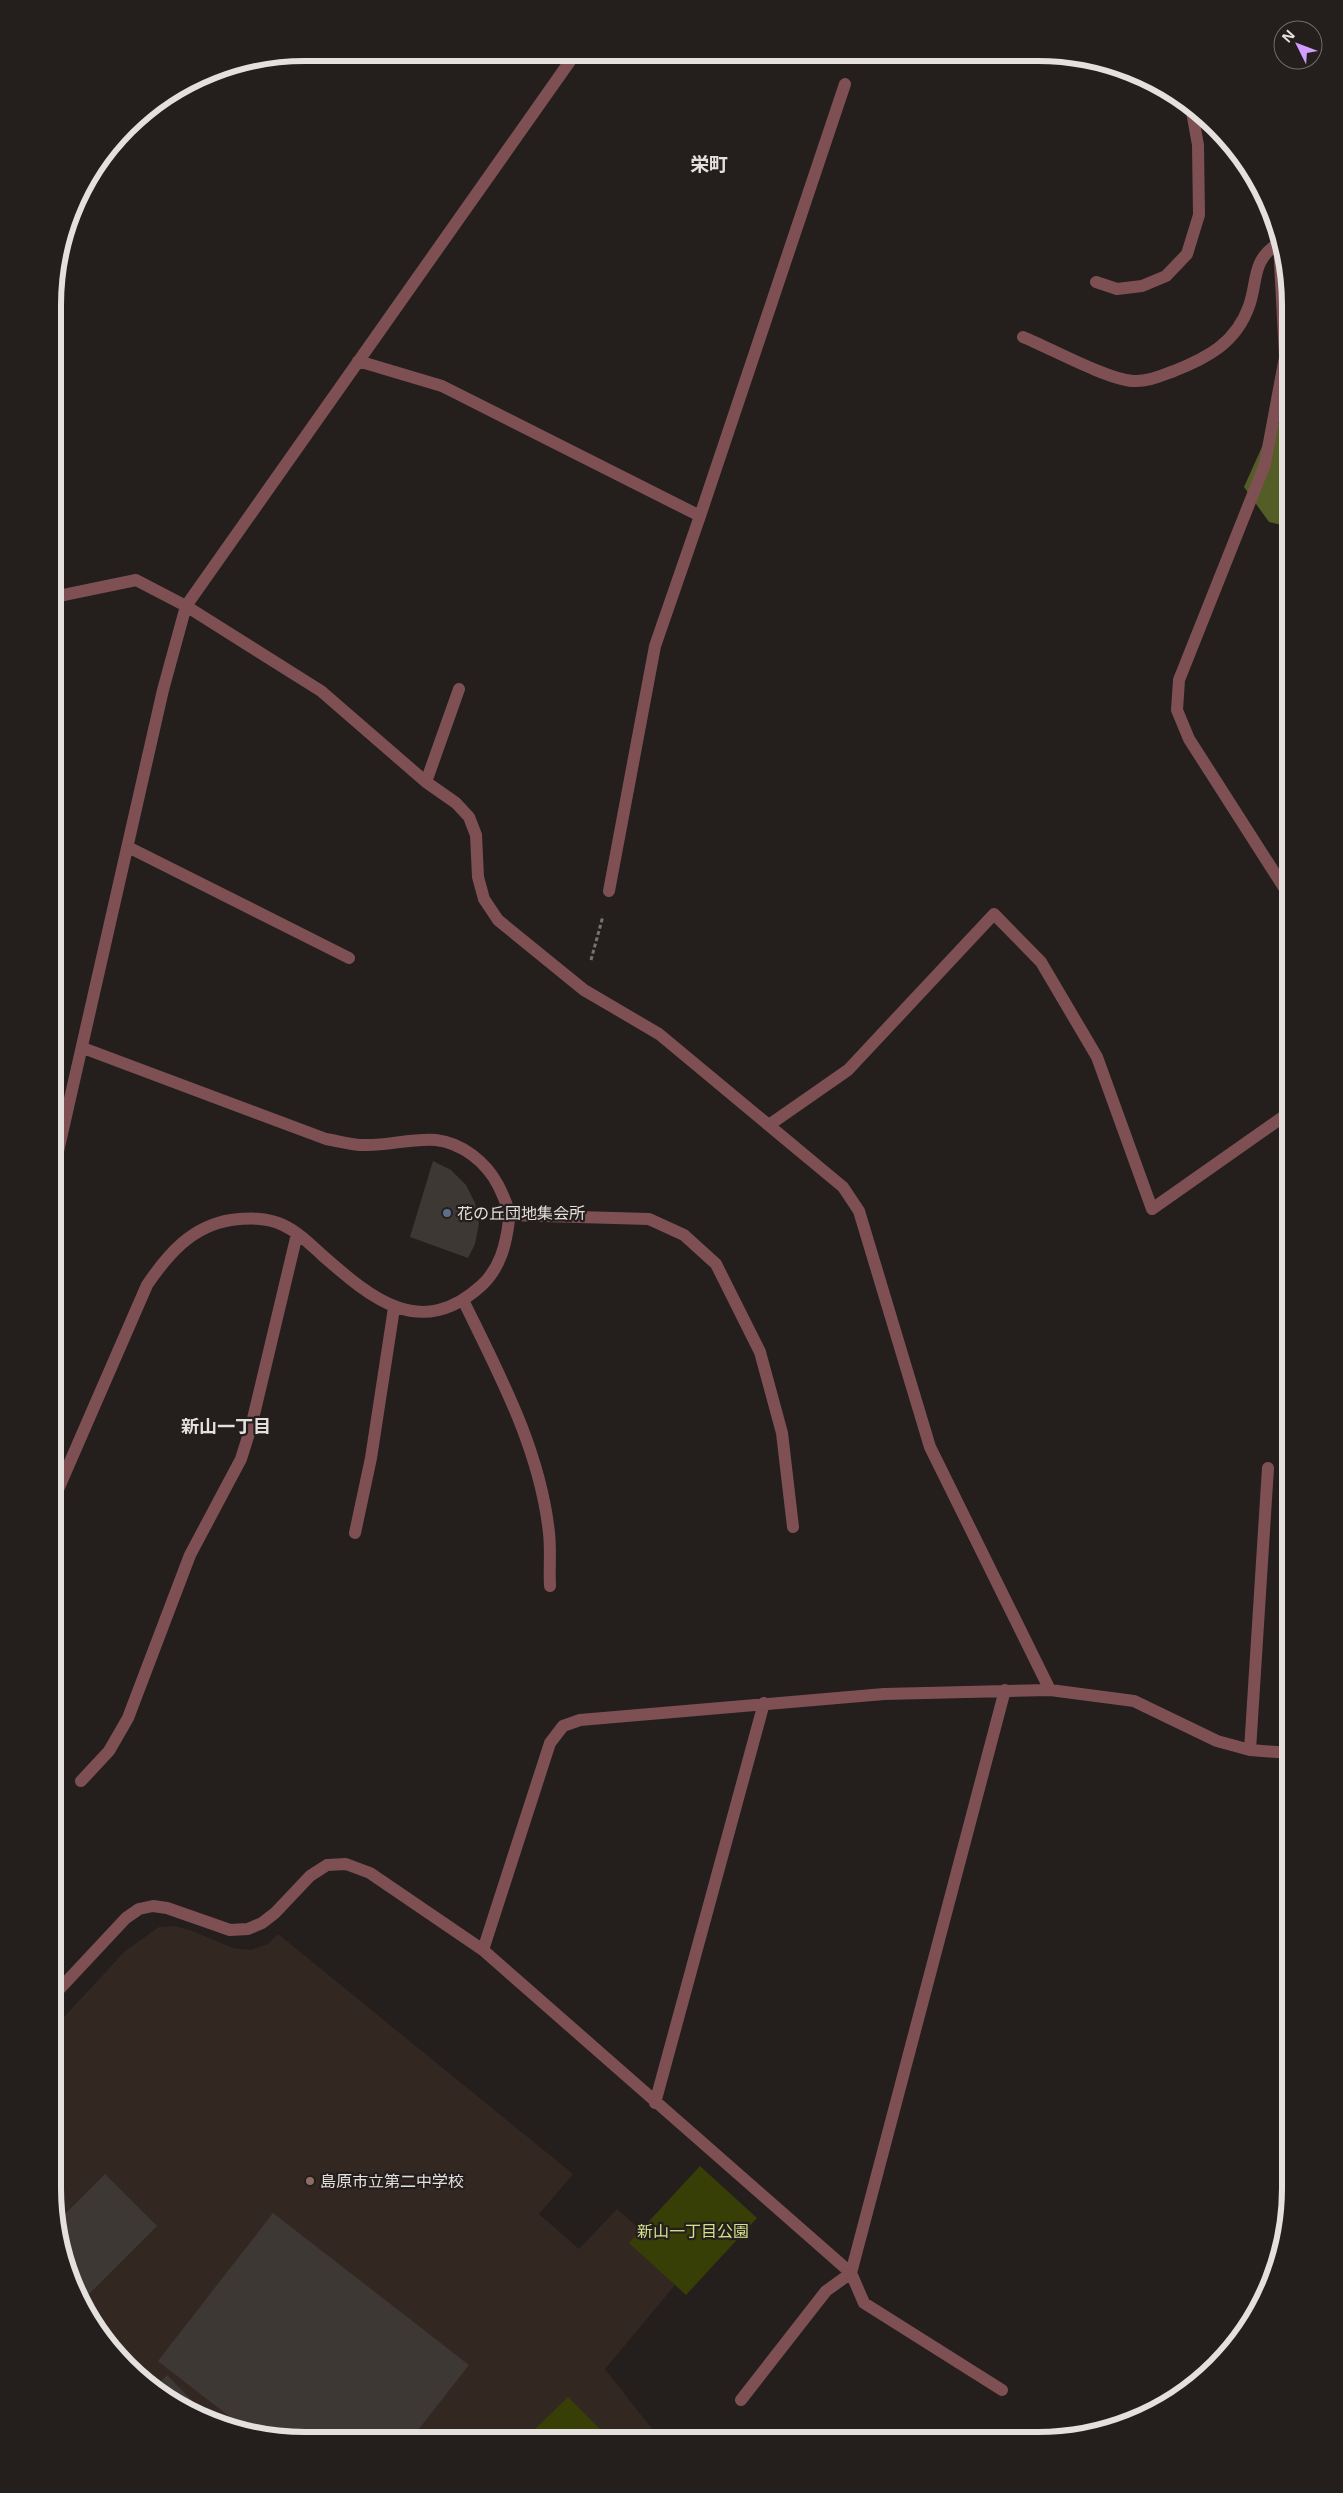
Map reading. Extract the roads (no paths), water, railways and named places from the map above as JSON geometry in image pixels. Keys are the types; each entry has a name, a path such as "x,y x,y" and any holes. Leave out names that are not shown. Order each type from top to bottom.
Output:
{"street":[{"path":"61,1140 163,690 186,606 570,61"},
{"path":"609,891 655,646 845,84"},
{"path":"1096,282 1117,289 1142,286 1166,276 1187,254 1199,215 1198,145 1193,117"},
{"path":"1023,336 1108,374 1132,380 1154,379 1205,359 1226,342 1240,324 1249,306 1254,275 1263,257 1274,246"},
{"path":"358,361 442,386 700,516"},
{"path":"1282,373 1265,464 1179,680 1177,710 1189,739 1282,884"},
{"path":"61,596 136,580 186,606 321,690 426,782 456,803 469,817 476,835 478,877 484,899 498,920 584,990 658,1034 843,1187 859,1211 930,1447 1050,1690"},
{"path":"426,782 459,689"},
{"path":"128,847 349,958"},
{"path":"769,1125 848,1070 994,914 1041,962 1097,1057 1152,1209 1282,1118"},
{"path":"61,1483 147,1285 165,1259 192,1236 205,1228 224,1221 265,1219 283,1225 297,1234 355,1284 394,1308 416,1313 440,1310 463,1300 483,1284 499,1264 506,1240 509,1214 502,1194 491,1173 476,1158 456,1145 436,1140 363,1145 326,1139 83,1048"},
{"path":"509,1214 649,1219 684,1235 716,1264 760,1352 782,1433 793,1527"},
{"path":"81,1781 109,1751 128,1718 190,1555 241,1459 251,1427 297,1234"},
{"path":"463,1300 514,1404 536,1467 549,1532 550,1586"},
{"path":"354,1533 371,1458 394,1308"},
{"path":"1250,1750 1268,1468"},
{"path":"742,2400 826,2291 851,2273 1005,1690"},
{"path":"483,1950 550,1744 563,1726 580,1720 884,1694 1050,1690 1134,1701 1217,1741 1250,1750 1282,1752"},
{"path":"655,2103 764,1703"},
{"path":"61,1987 126,1918 139,1909 153,1906 167,1908 230,1930 248,1929 262,1923 275,1913 310,1876 327,1865 346,1864 370,1874 483,1950 655,2103 851,2273 864,2303 1002,2390"}],"place":[{"name":"花の丘団地集会所","path":"447,1213"},
{"name":"島原市立第二中学校","path":"310,2181"}],"district":[{"name":"栄町","path":"709,164"},
{"name":"新山一丁目","path":"226,1426"}],"park label":[{"name":"新山一丁目公園","path":"693,2231"}]}
